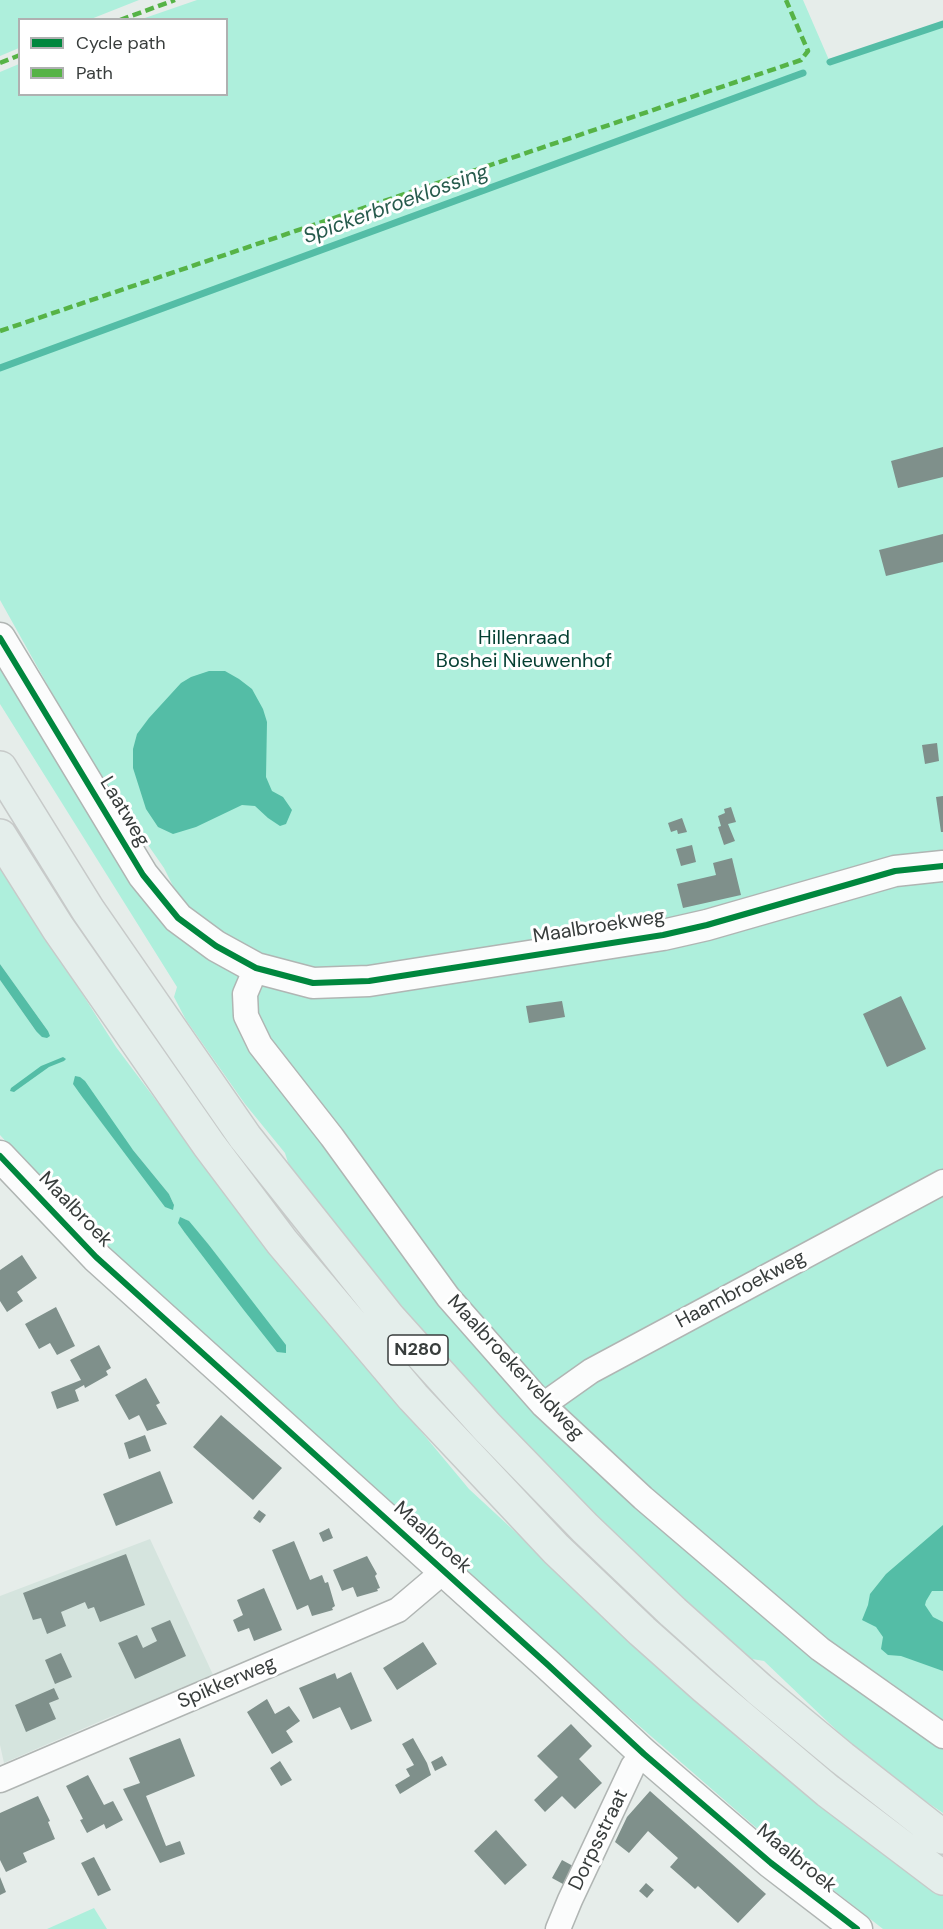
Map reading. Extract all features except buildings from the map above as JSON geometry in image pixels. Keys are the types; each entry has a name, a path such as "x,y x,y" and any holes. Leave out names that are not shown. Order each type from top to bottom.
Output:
{"highway":[{"name":"N280","path":"0,768 88,910 245,1137 388,1317 495,1435 585,1528 673,1612 759,1689 943,1837"},
{"name":"N280","path":"0,836 58,928 209,1145 282,1242 413,1397 556,1549 642,1630 714,1695 828,1791 943,1878"}],"street":[{"name":"Laatweg","path":"0,638 143,876 178,918 216,946 256,968"},
{"name":"Maalbroekweg","path":"256,968 313,983 369,981 663,935 895,872 943,866"},
{"name":"Maalbroekerveldweg","path":"256,968 245,994 246,1016 260,1045 332,1137 448,1297 543,1405 642,1498 820,1649 943,1736"},
{"name":"Maalbroek","path":"0,1156 96,1257 644,1754 771,1863 857,1929"},
{"name":"Haambroekweg","path":"543,1405 591,1371 943,1182"},
{"name":"Spikkerweg","path":"0,1779 398,1610 444,1571"},
{"name":"Dorpsstraat","path":"558,1929 633,1766 644,1754"}],"shaded area":[{"path":"209,671 225,671 239,679 252,689 263,709 267,722 266,777 272,791 283,797 292,810 286,824 280,826 255,806 242,805 196,827 173,834 158,827 146,809 133,768 133,749 137,734 181,683"},
{"path":"0,964 48,1031 50,1036 47,1038 42,1037 36,1031 0,980"},
{"path":"63,1057 66,1059 64,1061 49,1067 14,1092 10,1091 41,1066"},
{"path":"75,1076 85,1081 133,1150 169,1194 174,1205 173,1210 165,1207 83,1098 73,1084"},
{"path":"180,1217 189,1221 209,1245 286,1345 286,1353 277,1352 243,1309 178,1223"},
{"path":"943,1525 943,1591 932,1591 925,1605 933,1617 943,1622 943,1671 901,1656 888,1655 881,1649 883,1637 876,1627 862,1620 870,1594 886,1574"},
{"path":"150,1539 215,1679 110,1717 4,1763 0,1745 0,1596"}],"green space":[{"path":"0,0 139,0 94,18 18,18 18,48 0,56"},
{"name":"Hillenraad Boshei Nieuwenhof","path":"197,0 803,0 829,60 943,22 943,1724 890,1682 858,1676 943,1742 943,1813 893,1779 852,1745 764,1661 717,1653 335,1311 285,1153 245,1104 186,1020 174,997 177,987 0,704 0,650 200,940 164,868 91,763 0,600 0,72 18,64 18,96 228,96 228,18 145,18"},
{"path":"0,864 116,1047 255,1232 469,1489 751,1750 943,1894 943,1929 883,1929 776,1845 474,1582 90,1235 0,1135 0,980 36,1031 48,1031 0,964","holes":["83,1098 133,1150 169,1194 174,1205 110,1133","185,1219 209,1245 287,1349 185,1233"]},
{"path":"94,1908 107,1929 47,1929"}],"waterway":[{"name":"Spickerbroeklossing","path":"830,62 943,24"},
{"name":"Spickerbroeklossing","path":"0,368 803,73"}],"marked path":[{"path":"126,18 175,0"},
{"path":"0,331 801,60 808,51 786,0"},
{"path":"0,63 18,56"}],"cycle path":[{"path":"0,638 143,875 178,918 216,946 256,968 313,983 369,981 663,935 707,925 895,871 943,866"},
{"path":"0,1156 96,1257 644,1754 771,1863 857,1929"}]}
